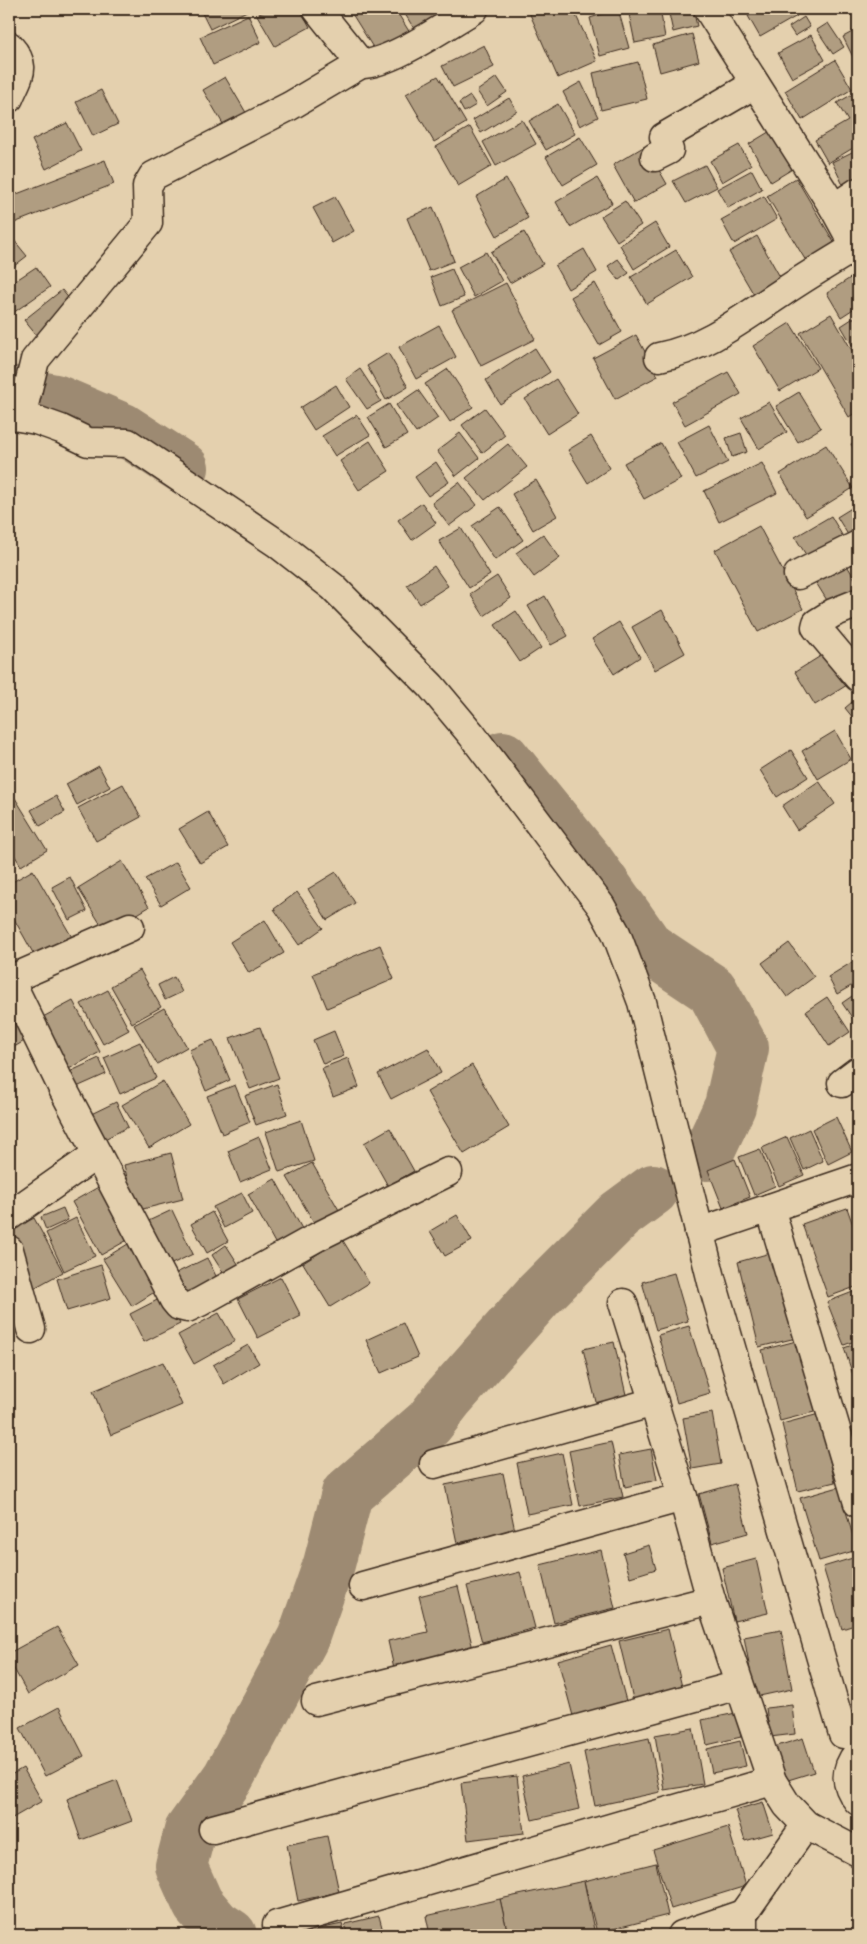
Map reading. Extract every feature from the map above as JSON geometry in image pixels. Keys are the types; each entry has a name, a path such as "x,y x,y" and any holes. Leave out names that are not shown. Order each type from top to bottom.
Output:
{"street":[{"path":"317,9 361,64"},
{"path":"474,9 388,58 370,64 361,64 290,106 153,176 147,186 149,219 147,224 35,360 15,416 61,430 88,442 128,443 278,544 333,587 431,686 472,735 600,906 616,933 642,1002 699,1232 777,1513 852,1742 847,1777 850,1791 858,1801"},
{"path":"659,357 692,347 721,333 794,284 857,250 834,208 708,9"},
{"path":"9,46 18,56 20,66 9,98"},
{"path":"655,157 669,150 664,137 755,84"},
{"path":"834,208 858,192"},
{"path":"798,575 858,545"},
{"path":"858,603 825,618 817,623 816,627 858,677"},
{"path":"130,927 9,979 31,1026 174,1300 179,1306 184,1308 200,1302 317,1237 448,1172"},
{"path":"9,1216 98,1154"},
{"path":"699,1232 858,1178"},
{"path":"770,1208 858,1504"},
{"path":"9,1250 31,1329"},
{"path":"623,1303 683,1497 711,1600 772,1782 787,1805 806,1825 857,1847"},
{"path":"434,1464 654,1402"},
{"path":"363,1586 683,1497"},
{"path":"316,1700 711,1600"},
{"path":"213,1829 739,1685"},
{"path":"277,1925 772,1782"},
{"path":"682,1935 743,1924 806,1825"}],"building":[{"path":"200,9 251,9 210,29"},
{"path":"269,9 300,9 310,27 275,46 257,15"},
{"path":"349,9 395,9 412,36 379,57"},
{"path":"402,9 434,9 442,22 419,37"},
{"path":"537,9 573,9 597,61 558,78 529,12"},
{"path":"618,9 629,48 600,56 590,18"},
{"path":"628,9 660,9 665,37 635,43"},
{"path":"668,9 693,9 697,26 673,32"},
{"path":"761,9 792,9 797,16 760,37 748,16"},
{"path":"248,15 261,42 213,65 200,37"},
{"path":"804,17 810,27 795,36 789,27"},
{"path":"828,23 844,47 833,54 817,30"},
{"path":"858,29 858,67 843,37"},
{"path":"692,34 699,61 660,72 653,45"},
{"path":"811,35 825,60 792,78 778,53"},
{"path":"484,45 494,67 453,87 442,66"},
{"path":"835,60 852,89 802,120 785,91"},
{"path":"638,62 647,99 601,110 593,73"},
{"path":"438,76 466,123 434,142 406,94"},
{"path":"225,77 248,116 226,129 203,90"},
{"path":"497,77 507,92 487,106 477,91"},
{"path":"581,82 598,117 580,126 563,92"},
{"path":"101,90 118,124 93,136 76,102"},
{"path":"858,91 858,145 828,163 815,140 848,121 837,103"},
{"path":"470,96 476,105 464,112 459,103"},
{"path":"509,98 517,111 481,133 473,120"},
{"path":"558,104 575,134 546,150 529,121"},
{"path":"522,120 536,144 496,166 483,142"},
{"path":"67,123 81,151 46,169 32,140"},
{"path":"470,127 492,166 458,186 436,147"},
{"path":"777,127 799,165 771,182 749,144"},
{"path":"580,137 597,165 563,185 546,157"},
{"path":"739,145 751,165 722,182 710,161"},
{"path":"645,146 667,184 634,203 613,165"},
{"path":"858,149 858,178 843,185 832,162"},
{"path":"105,160 114,184 14,223 9,208 9,197"},
{"path":"705,165 717,187 686,203 673,181"},
{"path":"752,170 762,189 728,208 717,189"},
{"path":"597,178 612,203 570,227 556,202"},
{"path":"796,178 838,249 809,266 767,196"},
{"path":"506,179 528,218 497,236 476,197"},
{"path":"764,196 777,219 734,244 721,220"},
{"path":"335,197 354,231 332,243 313,208"},
{"path":"625,201 641,225 617,241 601,216"},
{"path":"433,207 454,261 429,271 407,218"},
{"path":"655,223 669,247 634,269 620,245"},
{"path":"524,232 543,264 510,283 491,252"},
{"path":"9,234 27,256 9,270"},
{"path":"757,236 784,284 757,300 729,252"},
{"path":"584,249 597,272 568,289 555,266"},
{"path":"676,250 692,277 647,304 631,277"},
{"path":"486,252 502,281 474,297 458,267"},
{"path":"618,259 629,273 619,280 608,266"},
{"path":"36,267 50,287 10,315 9,285"},
{"path":"452,269 464,297 442,306 431,277"},
{"path":"858,273 858,306 841,317 827,293"},
{"path":"506,283 535,339 481,366 452,310"},
{"path":"595,283 622,332 599,345 571,297"},
{"path":"62,290 75,306 37,336 24,320"},
{"path":"831,314 858,361 858,411 849,417 800,333"},
{"path":"858,315 858,355 841,326"},
{"path":"790,323 818,368 780,391 753,346"},
{"path":"439,325 456,357 416,379 399,347"},
{"path":"636,335 658,376 615,399 593,358"},
{"path":"535,348 550,372 500,404 486,380"},
{"path":"388,353 408,387 386,400 367,366"},
{"path":"360,369 381,401 367,409 346,379"},
{"path":"448,369 473,407 450,422 425,384"},
{"path":"728,372 741,394 685,425 672,402"},
{"path":"556,379 578,414 547,434 525,399"},
{"path":"336,385 349,407 314,430 300,408"},
{"path":"418,390 438,418 416,433 396,405"},
{"path":"799,392 821,428 798,442 776,406"},
{"path":"769,402 787,432 759,449 741,418"},
{"path":"389,404 407,435 386,447 368,417"},
{"path":"485,408 505,435 482,453 462,425"},
{"path":"357,415 370,435 335,456 322,436"},
{"path":"709,425 728,462 696,478 677,442"},
{"path":"460,433 479,458 456,476 437,451"},
{"path":"741,433 747,452 732,457 726,438"},
{"path":"591,436 610,468 588,483 568,450"},
{"path":"858,440 858,456 851,444"},
{"path":"370,441 389,471 359,490 340,461"},
{"path":"661,443 681,479 644,499 624,463"},
{"path":"508,444 527,467 485,500 466,478"},
{"path":"826,445 853,488 806,517 780,474"},
{"path":"436,462 449,482 428,496 415,477"},
{"path":"762,463 777,493 719,522 704,491"},
{"path":"536,480 557,516 533,530 512,494"},
{"path":"459,482 477,505 449,526 432,503"},
{"path":"422,503 436,523 412,540 398,520"},
{"path":"858,504 858,545 855,546 837,517"},
{"path":"500,507 523,540 495,560 472,526"},
{"path":"831,516 846,542 811,563 795,537"},
{"path":"759,526 803,609 758,632 715,550"},
{"path":"461,528 490,575 469,588 439,541"},
{"path":"543,534 560,558 534,577 516,553"},
{"path":"845,562 858,584 858,595 833,610 815,581"},
{"path":"434,566 448,586 420,604 407,585"},
{"path":"497,576 511,598 484,616 470,594"},
{"path":"545,596 568,636 551,645 528,606"},
{"path":"662,610 685,653 655,670 632,627"},
{"path":"516,611 541,648 520,662 495,625"},
{"path":"619,622 640,657 614,674 592,639"},
{"path":"827,652 847,685 815,705 795,672"},
{"path":"858,697 858,724 845,708"},
{"path":"835,731 851,759 818,779 802,751"},
{"path":"791,750 808,777 777,797 760,770"},
{"path":"99,766 110,787 77,805 66,784"},
{"path":"819,781 835,804 797,830 782,806"},
{"path":"123,784 141,817 96,841 78,808"},
{"path":"56,796 65,812 40,826 31,810"},
{"path":"15,798 47,850 21,866 9,846 9,802"},
{"path":"208,812 228,847 200,863 179,829"},
{"path":"122,861 149,907 106,933 78,888"},
{"path":"176,862 191,887 161,905 145,879"},
{"path":"33,870 73,939 37,960 9,910 9,884"},
{"path":"336,872 355,903 327,920 308,889"},
{"path":"70,877 87,911 69,920 52,887"},
{"path":"297,892 323,928 299,945 274,909"},
{"path":"265,920 284,953 249,973 230,942"},
{"path":"789,943 814,977 787,997 762,963"},
{"path":"380,945 394,979 327,1008 313,974"},
{"path":"854,961 858,969 858,982 837,994 828,977"},
{"path":"140,970 161,1007 132,1023 111,986"},
{"path":"174,977 182,992 165,1000 158,985"},
{"path":"108,990 129,1030 103,1044 81,1004"},
{"path":"858,992 858,1016 853,1019 842,1003"},
{"path":"827,997 850,1032 829,1046 806,1011"},
{"path":"73,1001 100,1052 67,1070 41,1018"},
{"path":"164,1008 187,1047 157,1064 134,1025"},
{"path":"9,1011 26,1040 9,1050"},
{"path":"260,1027 279,1078 250,1089 230,1038"},
{"path":"334,1031 344,1056 323,1064 313,1040"},
{"path":"213,1040 230,1080 206,1091 189,1050"},
{"path":"140,1042 156,1078 120,1094 104,1058"},
{"path":"428,1048 441,1073 391,1099 378,1074"},
{"path":"99,1058 106,1074 70,1090 63,1075"},
{"path":"348,1058 359,1087 333,1097 322,1068"},
{"path":"472,1065 509,1127 464,1154 427,1092"},
{"path":"163,1081 189,1124 149,1148 122,1105"},
{"path":"277,1084 287,1114 256,1125 245,1096"},
{"path":"235,1085 250,1122 222,1134 207,1096"},
{"path":"116,1102 128,1127 97,1143 85,1117"},
{"path":"836,1117 852,1152 828,1164 812,1129"},
{"path":"301,1120 314,1161 279,1172 266,1132"},
{"path":"390,1128 414,1171 388,1186 364,1143"},
{"path":"809,1129 823,1161 804,1170 790,1138"},
{"path":"259,1137 272,1169 240,1182 228,1151"},
{"path":"787,1137 804,1175 779,1186 762,1148"},
{"path":"760,1149 775,1186 754,1195 739,1157"},
{"path":"171,1153 183,1199 135,1211 124,1165"},
{"path":"735,1159 750,1197 723,1208 708,1170"},
{"path":"312,1163 339,1210 315,1224 287,1177"},
{"path":"275,1179 307,1238 280,1252 248,1194"},
{"path":"109,1181 138,1234 101,1255 72,1202"},
{"path":"242,1193 252,1213 224,1228 213,1207"},
{"path":"63,1208 68,1220 46,1230 41,1217"},
{"path":"847,1208 858,1239 858,1286 828,1297 802,1224"},
{"path":"172,1210 193,1254 163,1268 142,1224"},
{"path":"212,1212 228,1241 207,1253 191,1224"},
{"path":"457,1215 472,1241 445,1256 430,1231"},
{"path":"34,1218 63,1272 34,1288 9,1241 9,1232"},
{"path":"76,1218 95,1256 64,1271 46,1233"},
{"path":"342,1239 369,1283 330,1307 303,1263"},
{"path":"133,1241 161,1288 132,1306 103,1259"},
{"path":"226,1245 244,1273 229,1282 212,1255"},
{"path":"774,1252 796,1338 759,1347 738,1262"},
{"path":"207,1258 220,1284 186,1302 172,1275"},
{"path":"101,1265 111,1298 67,1311 57,1279"},
{"path":"674,1273 688,1321 656,1330 642,1282"},
{"path":"281,1277 301,1316 258,1338 238,1299"},
{"path":"858,1290 858,1340 844,1345 827,1302"},
{"path":"165,1296 180,1324 144,1342 130,1314"},
{"path":"219,1313 235,1341 194,1364 178,1335"},
{"path":"403,1323 418,1357 381,1373 366,1340"},
{"path":"689,1326 710,1393 677,1403 658,1335"},
{"path":"800,1340 818,1411 780,1421 762,1350"},
{"path":"614,1342 627,1399 597,1406 583,1349"},
{"path":"858,1343 858,1390 844,1348"},
{"path":"248,1345 259,1363 224,1384 213,1365"},
{"path":"163,1362 182,1405 111,1435 93,1391"},
{"path":"712,1413 721,1464 692,1469 683,1418"},
{"path":"819,1414 835,1482 798,1491 782,1424"},
{"path":"611,1442 623,1497 580,1506 569,1451"},
{"path":"651,1449 657,1480 625,1487 619,1455"},
{"path":"562,1453 573,1505 527,1514 517,1463"},
{"path":"503,1473 515,1531 457,1543 445,1485"},
{"path":"735,1484 748,1533 712,1543 699,1494"},
{"path":"839,1487 857,1550 819,1561 800,1498"},
{"path":"649,1545 656,1569 630,1577 623,1553"},
{"path":"601,1550 615,1608 554,1623 540,1565"},
{"path":"856,1557 858,1565 858,1624 842,1629 823,1567"},
{"path":"756,1559 768,1613 734,1621 722,1568"},
{"path":"520,1572 535,1628 482,1642 467,1586"},
{"path":"458,1586 473,1649 394,1668 388,1641 428,1632 419,1596"},
{"path":"57,1627 79,1665 28,1694 9,1660 9,1653"},
{"path":"668,1629 683,1691 634,1703 619,1641"},
{"path":"781,1630 792,1689 755,1697 744,1637"},
{"path":"611,1645 626,1701 573,1716 558,1660"},
{"path":"792,1705 795,1734 770,1737 766,1708"},
{"path":"59,1707 84,1756 45,1776 20,1728"},
{"path":"736,1713 741,1737 707,1745 702,1720"},
{"path":"693,1728 703,1784 664,1790 655,1735"},
{"path":"649,1738 660,1792 595,1806 584,1752"},
{"path":"803,1738 814,1772 785,1781 774,1747"},
{"path":"740,1741 746,1766 712,1773 707,1749"},
{"path":"569,1764 579,1809 532,1820 522,1776"},
{"path":"23,1768 42,1801 9,1820 9,1776"},
{"path":"517,1776 524,1833 468,1840 461,1783"},
{"path":"117,1780 132,1821 81,1840 67,1799"},
{"path":"763,1802 773,1833 745,1841 735,1810"},
{"path":"728,1827 746,1886 671,1909 653,1850"},
{"path":"327,1836 339,1892 298,1901 287,1845"},
{"path":"656,1863 668,1915 597,1933 584,1881"},
{"path":"584,1881 595,1935 508,1935 500,1899"},
{"path":"500,1899 508,1935 430,1935 426,1916"},
{"path":"379,1916 384,1935 347,1935 345,1924"},
{"path":"342,1924 345,1935 301,1935 300,1933"}],"waterway":[{"path":"9,391 55,400 123,429 183,468"},
{"path":"503,757 589,863 649,948 712,990 743,1048 730,1106 707,1155"},
{"path":"231,1935 216,1925 198,1904 181,1866 190,1831 228,1778 303,1638 329,1564 347,1494 429,1423 449,1397 539,1295 619,1215 653,1190"}]}
